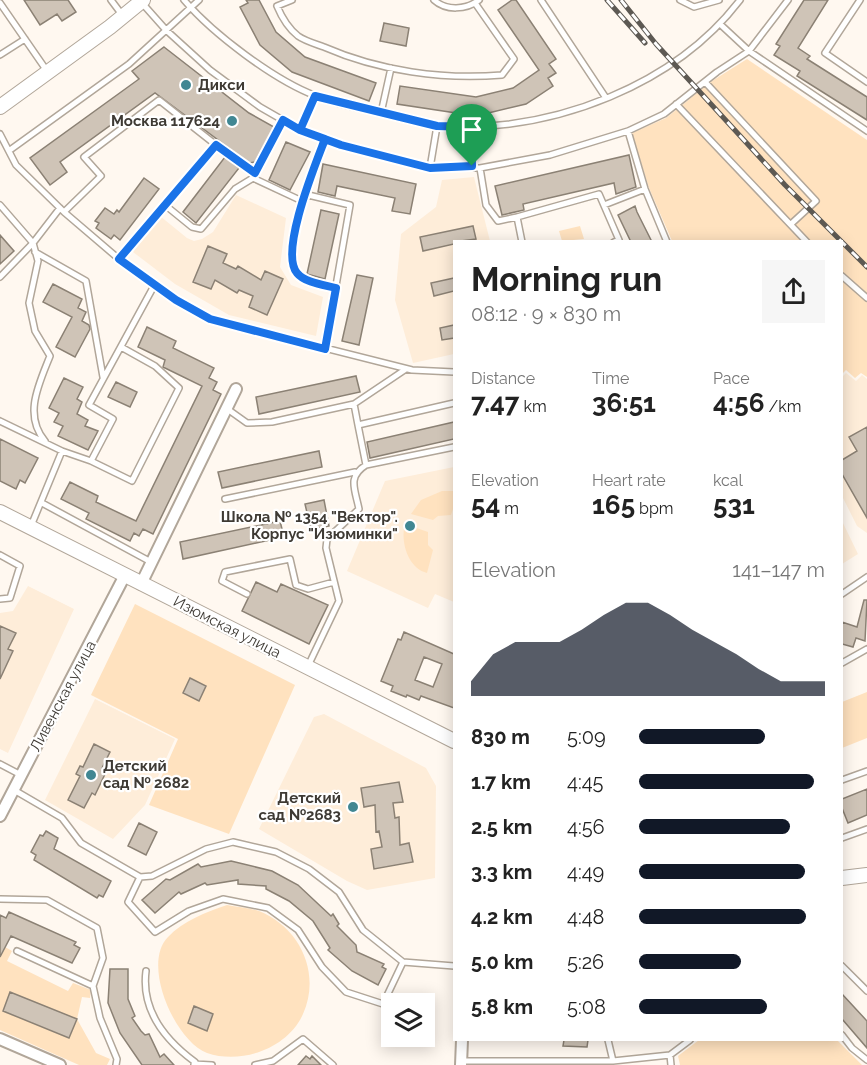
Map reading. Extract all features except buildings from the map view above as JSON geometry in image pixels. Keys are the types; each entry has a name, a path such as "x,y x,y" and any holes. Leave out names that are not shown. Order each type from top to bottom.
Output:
{"street":[{"path":"0,107 142,1"},
{"path":"141,584 236,389"},
{"name":"Изюмская улица","path":"0,512 453,741"},
{"name":"Ливенская улица","path":"0,816 125,575"},
{"path":"843,878 867,875"},
{"path":"0,1039 60,1065"},
{"path":"461,1063 462,1041"}],"lane":[{"path":"111,0 123,17"},
{"path":"184,0 248,57 315,96 437,126 471,127 544,117 606,98 635,86 669,65 721,25 740,0"},
{"path":"10,150 129,64 199,0"},
{"path":"292,0 277,6 283,21 299,37 343,55 391,68 471,78 502,75 514,59 477,2 465,8 441,6 434,0"},
{"path":"541,0 606,98"},
{"path":"680,0 694,7 719,0"},
{"path":"142,1 166,30 210,70 300,130 430,168 472,166 480,168 550,155 628,131 664,114 749,51 788,0"},
{"path":"860,0 825,53 867,82"},
{"path":"0,3 48,72"},
{"path":"721,25 749,51 867,130"},
{"path":"0,55 25,39"},
{"path":"381,113 391,68"},
{"path":"705,82 816,201 791,224"},
{"path":"300,130 315,96"},
{"path":"0,278 62,210 101,176 84,157 159,100 254,176 303,197 350,205 325,349"},
{"path":"676,104 805,240"},
{"path":"165,205 192,227 201,229 236,189 254,176 283,120"},
{"path":"430,168 437,126"},
{"path":"471,127 472,166"},
{"path":"628,131 645,189 666,240"},
{"path":"0,134 16,165 62,210 119,259 210,319 406,369 453,372"},
{"path":"325,139 303,197 291,260 297,274 315,283 336,288"},
{"path":"119,259 216,145"},
{"path":"480,168 486,205 498,221 599,194 618,240"},
{"path":"604,205 645,189"},
{"path":"0,205 33,243 38,261 29,303 35,331 50,356 33,402 38,432 46,442"},
{"path":"517,217 522,240"},
{"path":"35,252 86,281 104,378"},
{"path":"843,277 867,298"},
{"path":"92,461 113,419 89,405 154,284"},
{"path":"0,421 132,481 179,388 155,366 121,347"},
{"path":"226,408 247,423 272,422 354,404 406,369"},
{"path":"358,425 453,403"},
{"path":"354,404 366,465"},
{"path":"225,499 355,472 366,465 453,447"},
{"path":"31,527 63,451"},
{"path":"307,668 315,657 339,601 326,549 327,539 358,509 353,477 355,472"},
{"path":"42,503 151,562"},
{"path":"0,555 20,566 10,598 0,599"},
{"path":"247,594 222,581 225,572 290,559 296,585 308,589 334,582"},
{"path":"843,593 867,577"},
{"path":"843,662 867,649"},
{"path":"0,764 21,775"},
{"path":"843,780 867,771"},
{"path":"14,790 62,818 81,843 140,877 152,876 206,849 233,842 276,852 309,869 339,892 363,930 403,962 453,966"},
{"path":"843,838 867,829"},
{"path":"140,877 128,902 154,932 189,910 223,899 268,908 298,930 322,968 346,992 383,1004 403,962"},
{"path":"0,899 47,900 97,928 103,958 93,986 100,1018 117,1059 116,1065"},
{"path":"17,951 93,986"},
{"path":"843,967 867,991"},
{"path":"146,971 145,984 153,1019 174,1047 194,1064 212,1065"},
{"path":"843,1036 867,1060"},
{"path":"255,1065 273,1060 303,1039 333,1065"},
{"path":"608,1041 613,1061"},
{"path":"461,1063 602,1063 670,1055 689,1041"},
{"path":"670,1055 671,1065"}],"shaded area":[{"path":"747,59 867,140 867,377 861,373 855,378 846,370 843,373 843,240 672,240 649,188 632,133 666,118 712,81"},
{"path":"474,177 490,240 453,240 453,354 413,363 395,300 401,234 436,207 442,180"},
{"path":"236,195 286,218 280,267 291,285 323,297 316,336 229,315 175,284 133,252 160,216 187,238 194,241 202,239 213,232"},
{"path":"580,226 584,239 562,240 559,231"},
{"path":"846,373 856,381 862,375 867,379 867,533 857,526 843,498 843,376"},
{"name":"Школа № 1354 \"Вектор\". Корпус \"Изюминки\"","path":"453,467 453,602 435,594 428,608 347,571 385,481"},
{"path":"442,491 453,491 451,515 438,516 433,520 411,514 421,500"},
{"path":"843,523 858,554 843,563"},
{"path":"405,524 428,532 428,545 433,550 427,573 420,570 410,560 404,539"},
{"path":"28,586 74,609 8,753 0,749 0,613 13,611"},
{"path":"135,604 295,685 229,834 149,805 178,739 91,695"},
{"path":"867,692 867,738 843,748 843,702"},
{"path":"95,699 175,739 145,805 113,839 45,800"},
{"name":"Детский сад №2683","path":"324,714 426,768 436,786 435,878 367,890 347,881 259,829 314,717"},
{"path":"227,905 259,911 286,929 304,954 310,983 303,1014 287,1036 262,1051 235,1057 207,1053 195,1046 184,1034 165,1001 158,965 161,949 174,931 195,918"},
{"path":"0,944 12,951 7,961 68,991 73,983 91,990 90,998 82,997 77,1019 96,1053 110,1059 107,1065 79,1065 0,1030"},
{"path":"698,1041 838,1041 862,1065 680,1065 678,1056"}],"railway":[{"path":"607,0 645,43"},
{"path":"621,0 656,44 785,185 840,240"},
{"path":"843,243 867,267"}],"place":[{"name":"Дикси","path":"186,85"},
{"name":"Москва 117624","path":"232,121"},
{"name":"Школа № 1354 \"Вектор\". Корпус \"Изюминки\"","path":"410,526"},
{"name":"Детский сад № 2682","path":"91,775"},
{"name":"Детский сад №2683","path":"353,807"}],"route":[{"path":"472,166 430,168 341,145 300,130 283,120 255,173 216,145 119,259 176,300 210,319 325,349 336,288 315,283 297,274 291,260 302,201 325,139 300,130 315,96 437,126 471,127 472,166"}]}
